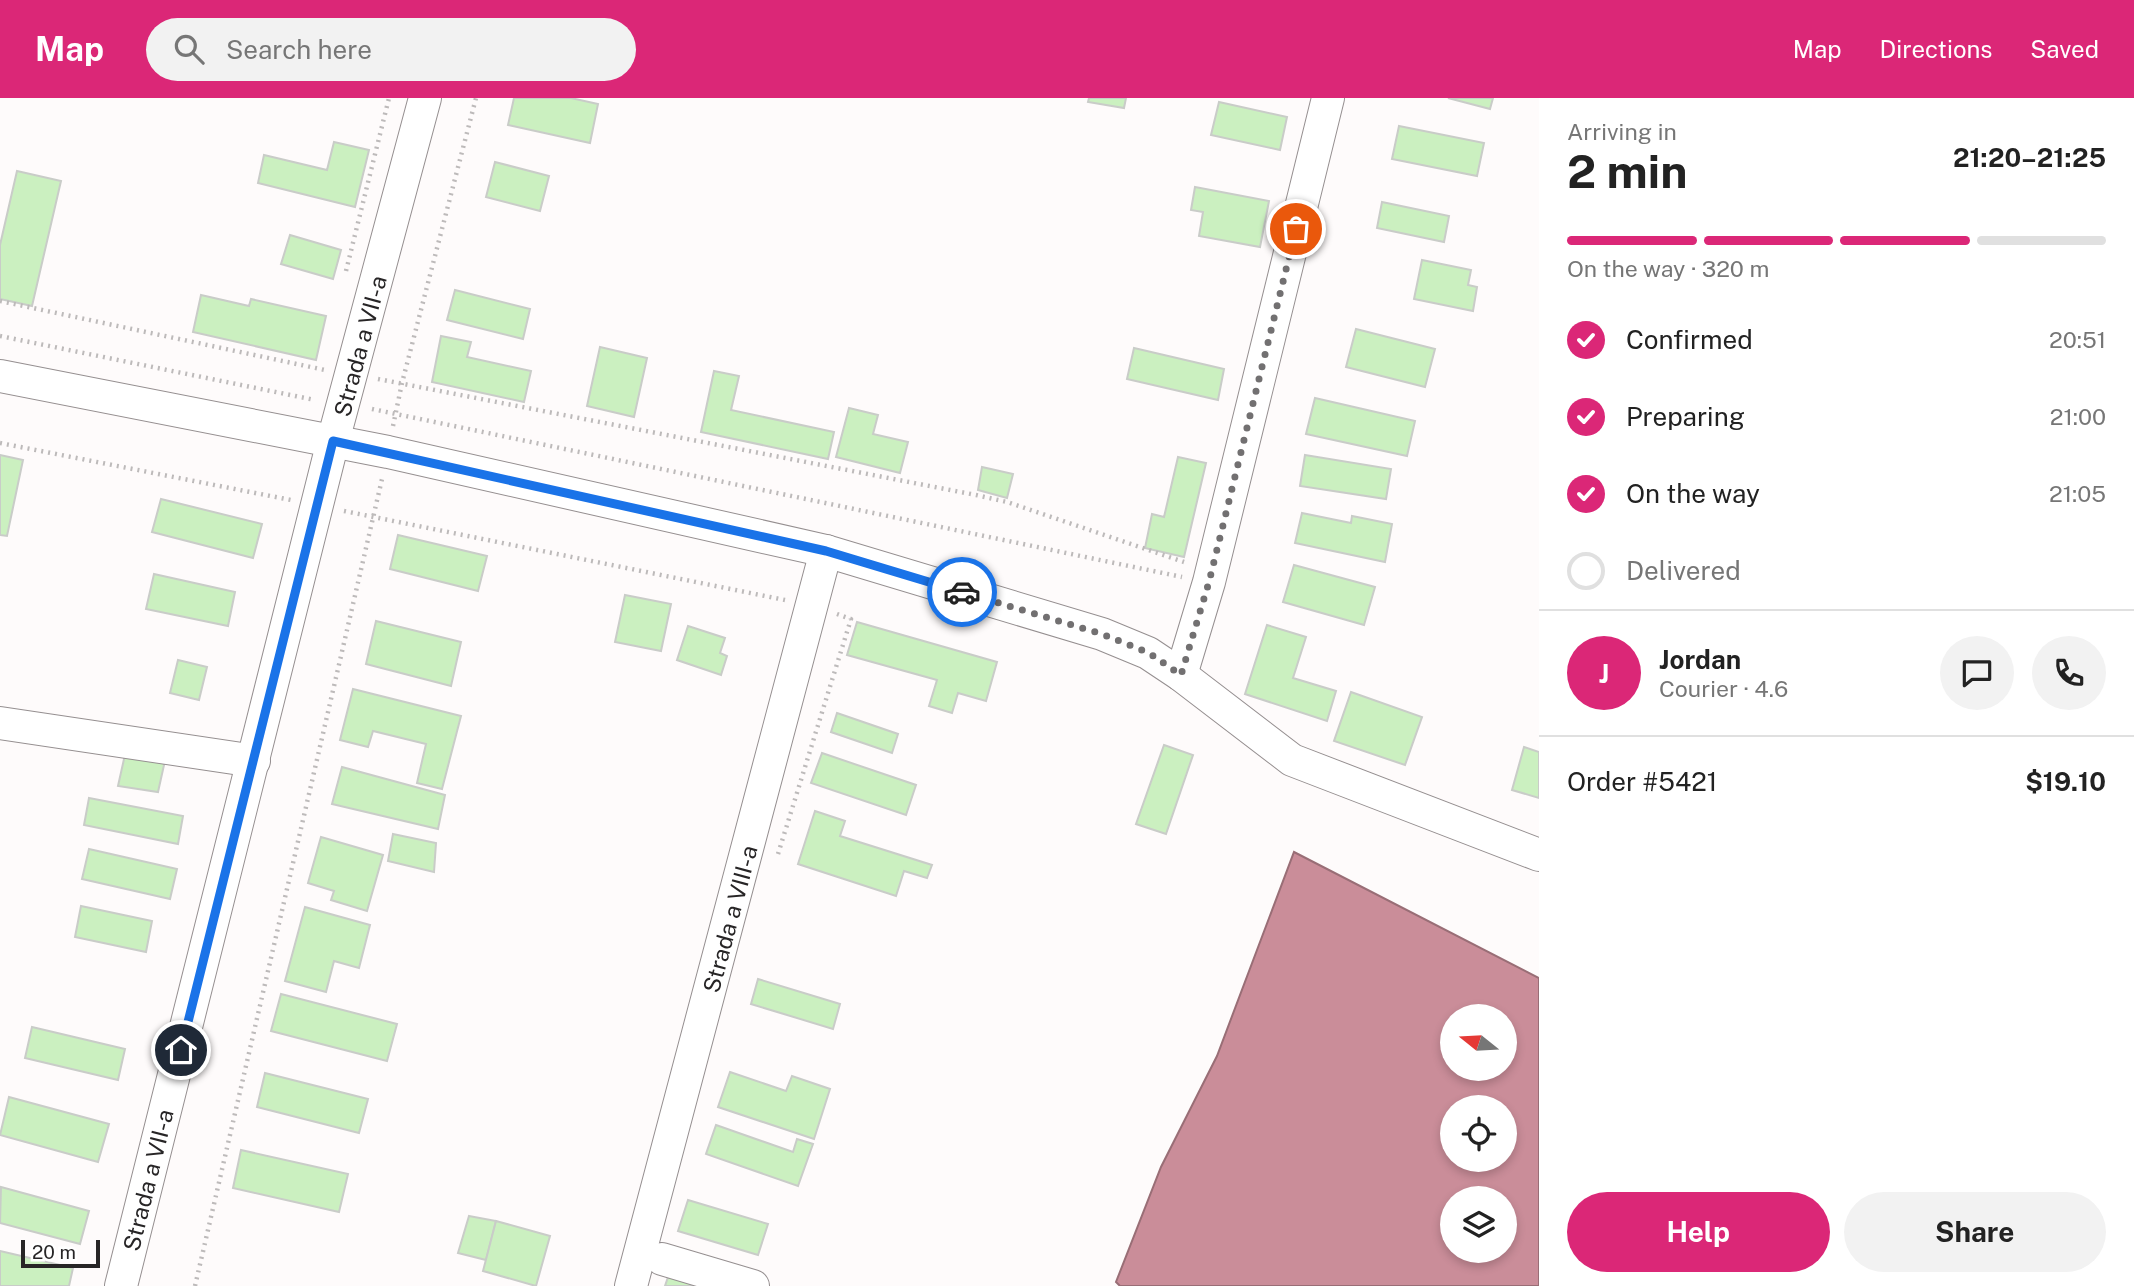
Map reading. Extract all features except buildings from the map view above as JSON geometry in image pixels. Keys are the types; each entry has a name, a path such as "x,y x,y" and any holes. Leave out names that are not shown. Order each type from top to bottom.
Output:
{"street":[{"name":"Strada a VII-a","path":"121,1286 333,441 425,98"},
{"path":"1181,675 1211,576 1328,98"},
{"path":"0,376 388,452 826,551 1102,634 1149,653 1292,760 1539,855"},
{"name":"Strada a VIII-a","path":"631,1286 826,551"},
{"path":"0,723 254,761"},
{"path":"662,1259 753,1286"}],"path":[{"path":"344,279 388,98"},
{"path":"195,1286 402,383 476,98"},
{"path":"0,301 321,370 349,389 396,414 1211,576"},
{"path":"0,336 315,400 349,389 402,383 986,497 1145,550 1211,576"},
{"path":"321,370 325,357"},
{"path":"0,443 319,504 373,518 812,606"}],"shaded area":[{"path":"1294,852 1539,978 1539,1286 1120,1286 1116,1282 1161,1167 1217,1056"}],"way so far":[{"path":"962,592 1102,634 1149,653 1181,675 1209,582 1296,229"}],"route":[{"path":"181,1050 333,441 826,551 962,592"}]}
